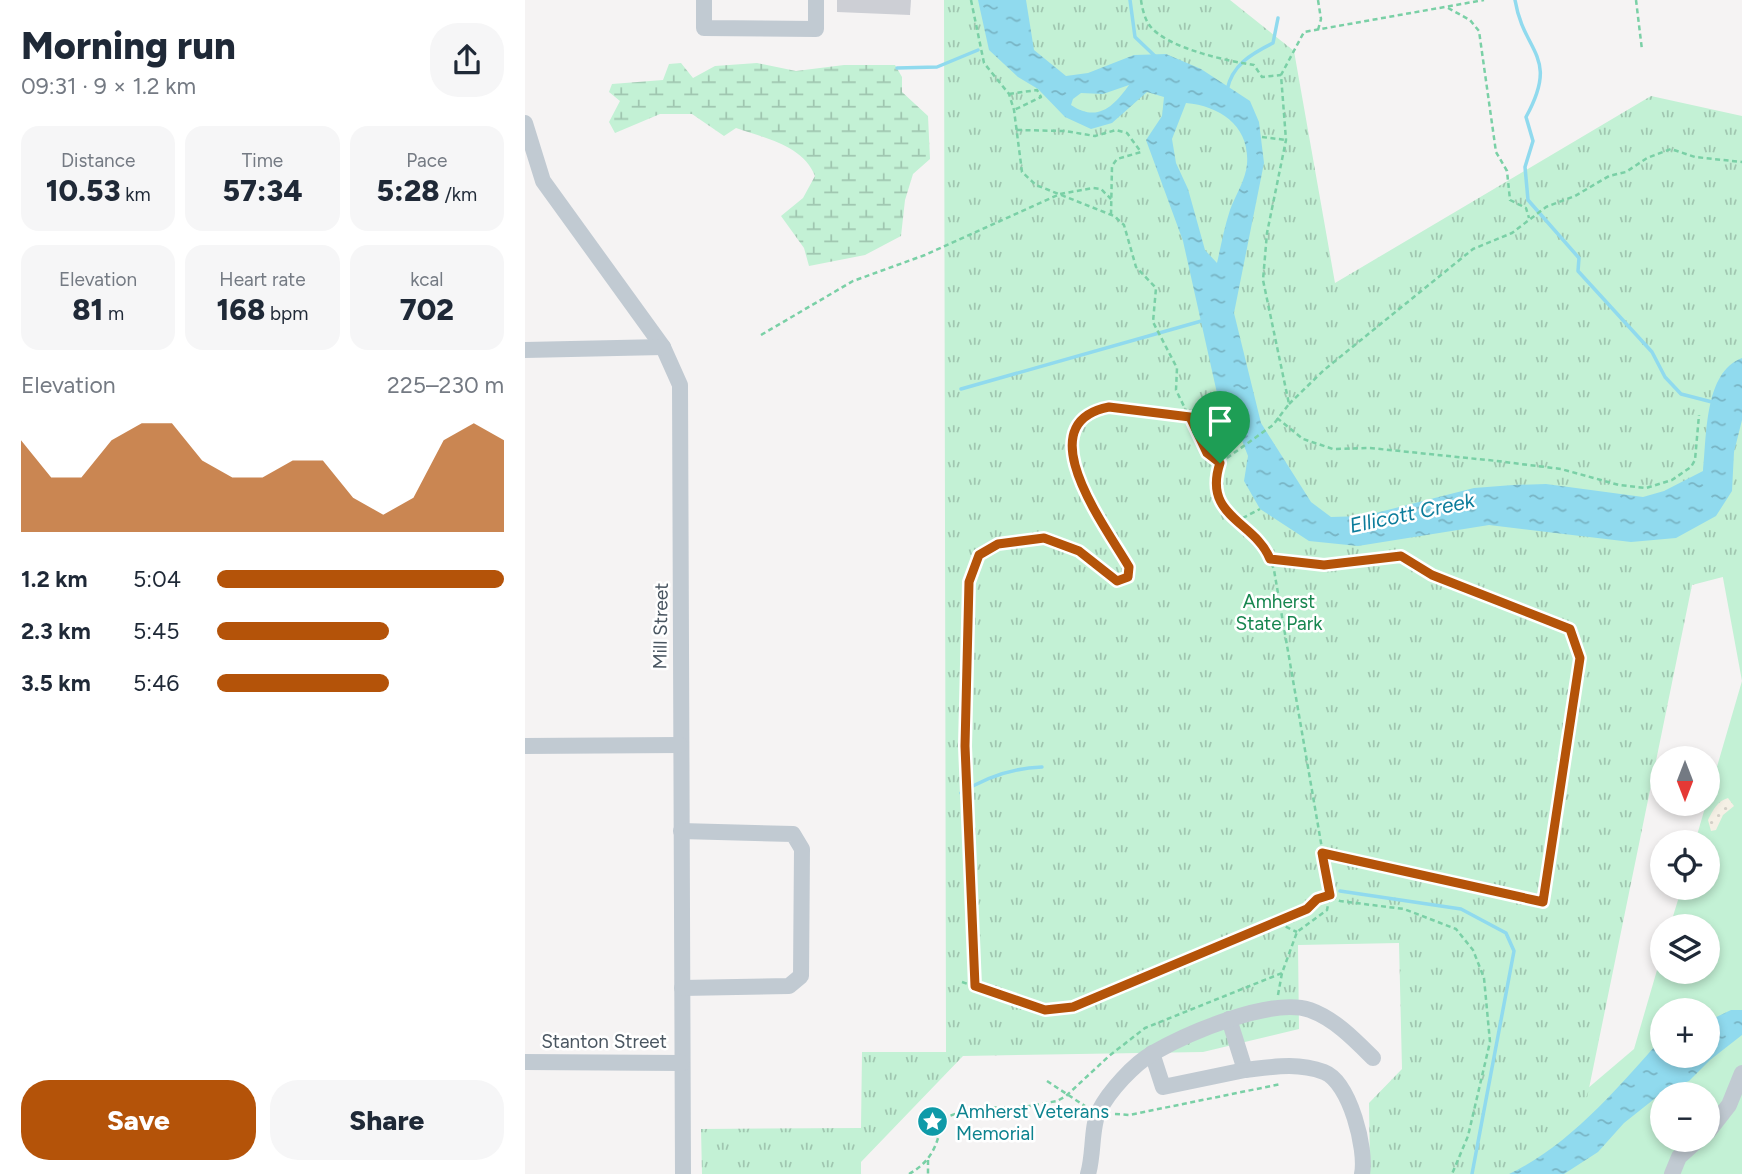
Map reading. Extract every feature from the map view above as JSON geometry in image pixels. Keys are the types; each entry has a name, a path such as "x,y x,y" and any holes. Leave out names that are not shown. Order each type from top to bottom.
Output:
{"street":[{"path":"704,0 704,28 816,29 815,0"},
{"name":"Mill Street","path":"525,123 543,181 663,347 680,385 683,485 680,745 684,1174"},
{"path":"525,350 663,347"},
{"path":"525,747 680,745"},
{"path":"681,831 793,834 802,849 801,976 789,986 681,988"},
{"path":"1088,1174 1094,1157 1098,1112 1122,1080 1152,1053 1229,1019 1276,1006 1310,1010 1347,1031 1373,1058"},
{"path":"1229,1019 1245,1070"},
{"path":"1152,1053 1163,1087 1245,1070 1296,1064 1328,1073 1344,1094 1356,1120 1363,1149 1362,1174"},
{"name":"Stanton Street","path":"525,1062 683,1063"},
{"path":"1720,1117 1729,1105 1742,1073"},
{"path":"1672,1174 1679,1157 1685,1152"}],"path":[{"path":"971,0 984,63 1009,94 1014,110 1022,172 1036,185 1111,215 1125,225 1136,267 1156,288 1153,322 1177,368 1176,390 1207,453 1220,463"},
{"path":"1141,0 1149,26 1166,39 1224,60 1254,65 1262,77 1281,75"},
{"path":"1318,0 1321,19 1318,30"},
{"path":"1289,404 1263,280 1266,233 1286,140 1281,75 1304,32 1485,0"},
{"path":"1636,0 1642,50"},
{"path":"1445,7 1470,20 1479,31 1483,74 1500,159 1507,172 1510,200 1525,208 1529,218"},
{"path":"1009,94 1037,90 1041,97 1014,110"},
{"path":"1017,130 1065,131 1095,136 1116,130 1127,133 1141,152 1117,159 1112,166 1111,215"},
{"path":"1262,137 1286,140"},
{"path":"1276,1006 1282,973 1297,932 1327,910 1330,895 1270,559 1265,545 1235,522 1221,504 1215,478 1220,463 1273,425 1289,404 1324,370 1473,250 1512,233 1546,207 1575,196 1609,176 1626,172 1647,158 1671,149 1695,158 1742,162"},
{"path":"761,335 853,281 925,254 1060,194 1093,188 1101,189 1111,200"},
{"path":"975,986 965,746 969,582 979,555 998,544 1044,538 1079,551 1117,581 1128,577 1129,567 1074,471 1072,433 1081,418 1093,410 1109,407 1190,417"},
{"path":"1277,418 1303,439 1333,449 1370,449 1497,461 1560,470 1619,485 1646,488 1672,480 1691,467 1695,460 1699,415"},
{"path":"1235,522 1260,509"},
{"path":"1270,559 1324,565 1401,556 1432,575 1570,629 1580,658 1543,902 1322,853"},
{"path":"963,982 1045,1010 1073,1007 1307,909 1317,899 1330,895 1340,901 1404,909 1455,929 1473,950 1484,978 1490,1042 1468,1136 1452,1174"},
{"path":"1276,922 1297,932"},
{"path":"909,1174 928,1159 938,1143 940,1130 933,1122 971,1108 1024,1107 1066,1097 1109,1056 1145,1028 1282,973"},
{"path":"928,1159 928,1174"}],"green space":[{"name":"Amherst State Park","path":"944,0 1230,0 1294,51 1335,283 1651,96 1742,116 1742,572 1692,585 1659,746 1650,746 1650,790 1577,1147 1541,1174 1370,1174 1369,1103 1402,1069 1399,943 1298,945 1299,1029 1203,1052 963,1056 861,1162 861,1174 702,1174 701,1129 861,1128 862,1052 946,1052"},
{"path":"681,63 693,78 715,66 757,63 796,71 844,65 895,65 902,77 902,92 928,116 930,159 913,174 905,200 901,236 865,255 809,266 804,248 781,216 803,198 815,176 802,157 792,150 770,139 736,128 724,136 692,114 660,114 615,133 609,122 620,101 609,92 612,84 663,80 669,64"},
{"path":"1742,562 1742,681 1721,567"},
{"path":"1742,681 1742,1174 1487,1174 1634,1049 1653,984 1720,984 1720,914 1674,914 1678,900 1720,900 1720,830 1699,830 1703,816 1720,816 1720,756"}],"sand":[{"path":"1728,798 1734,806 1723,815 1716,830 1711,830 1708,820 1710,816 1720,816 1720,802"}],"water":[{"name":"Ellicott Creek","path":"978,0 1026,0 1034,50 1066,76 1088,73 1134,55 1166,54 1201,69 1250,101 1259,122 1264,163 1234,313 1261,423 1311,502 1331,517 1364,516 1474,488 1546,484 1643,497 1664,491 1703,471 1707,424 1714,391 1720,377 1730,365 1742,358 1742,420 1734,452 1732,491 1716,516 1676,538 1631,542 1489,525 1358,546 1309,541 1260,509 1244,481 1248,456 1238,430 1221,411 1183,241 1146,140 1162,116 1164,97 1147,92 1112,123 1091,129 1065,117 1038,89 1018,77 989,50","holes":["1129,85 1105,110 1089,112 1071,105 1073,99 1081,93 1103,94","1186,103 1211,109 1231,121 1244,139 1247,151 1246,170 1228,217 1217,263 1205,250 1188,189 1176,163 1172,139"]},
{"path":"1731,1010 1742,1010 1742,1035 1720,1052 1720,1015"},
{"path":"1650,1051 1650,1068 1702,1068 1686,1082 1650,1082 1650,1102 1624,1123 1598,1152 1564,1174 1509,1174 1552,1148 1610,1095"}],"building":[{"path":"837,0 911,0 910,15 837,12"}],"waterway":[{"path":"1130,0 1135,37 1157,58"},
{"path":"1515,0 1519,18 1540,67 1536,96 1526,117 1533,141 1525,167 1528,200 1579,258 1578,271 1652,352 1665,377 1681,394 1716,403"},
{"path":"1227,90 1238,67 1250,56 1273,43 1278,18"},
{"path":"897,68 937,67 978,50"},
{"path":"961,389 1205,320"},
{"path":"961,793 1000,774 1042,767"},
{"path":"1340,891 1461,909 1506,933 1514,951 1472,1174"}],"place":[{"name":"Amherst Veterans Memorial","path":"933,1122"}],"route":[{"path":"1109,407 1190,417 1207,453 1220,463 1215,478 1221,504 1235,522 1265,545 1270,559 1324,565 1401,556 1432,575 1570,629 1580,658 1543,902 1322,853 1330,895 1317,899 1307,909 1073,1007 1045,1010 975,986 965,746 969,582 979,555 998,544 1044,538 1079,551 1117,581 1128,577 1129,567 1074,471 1072,433 1081,418 1093,410 1109,407"}]}
